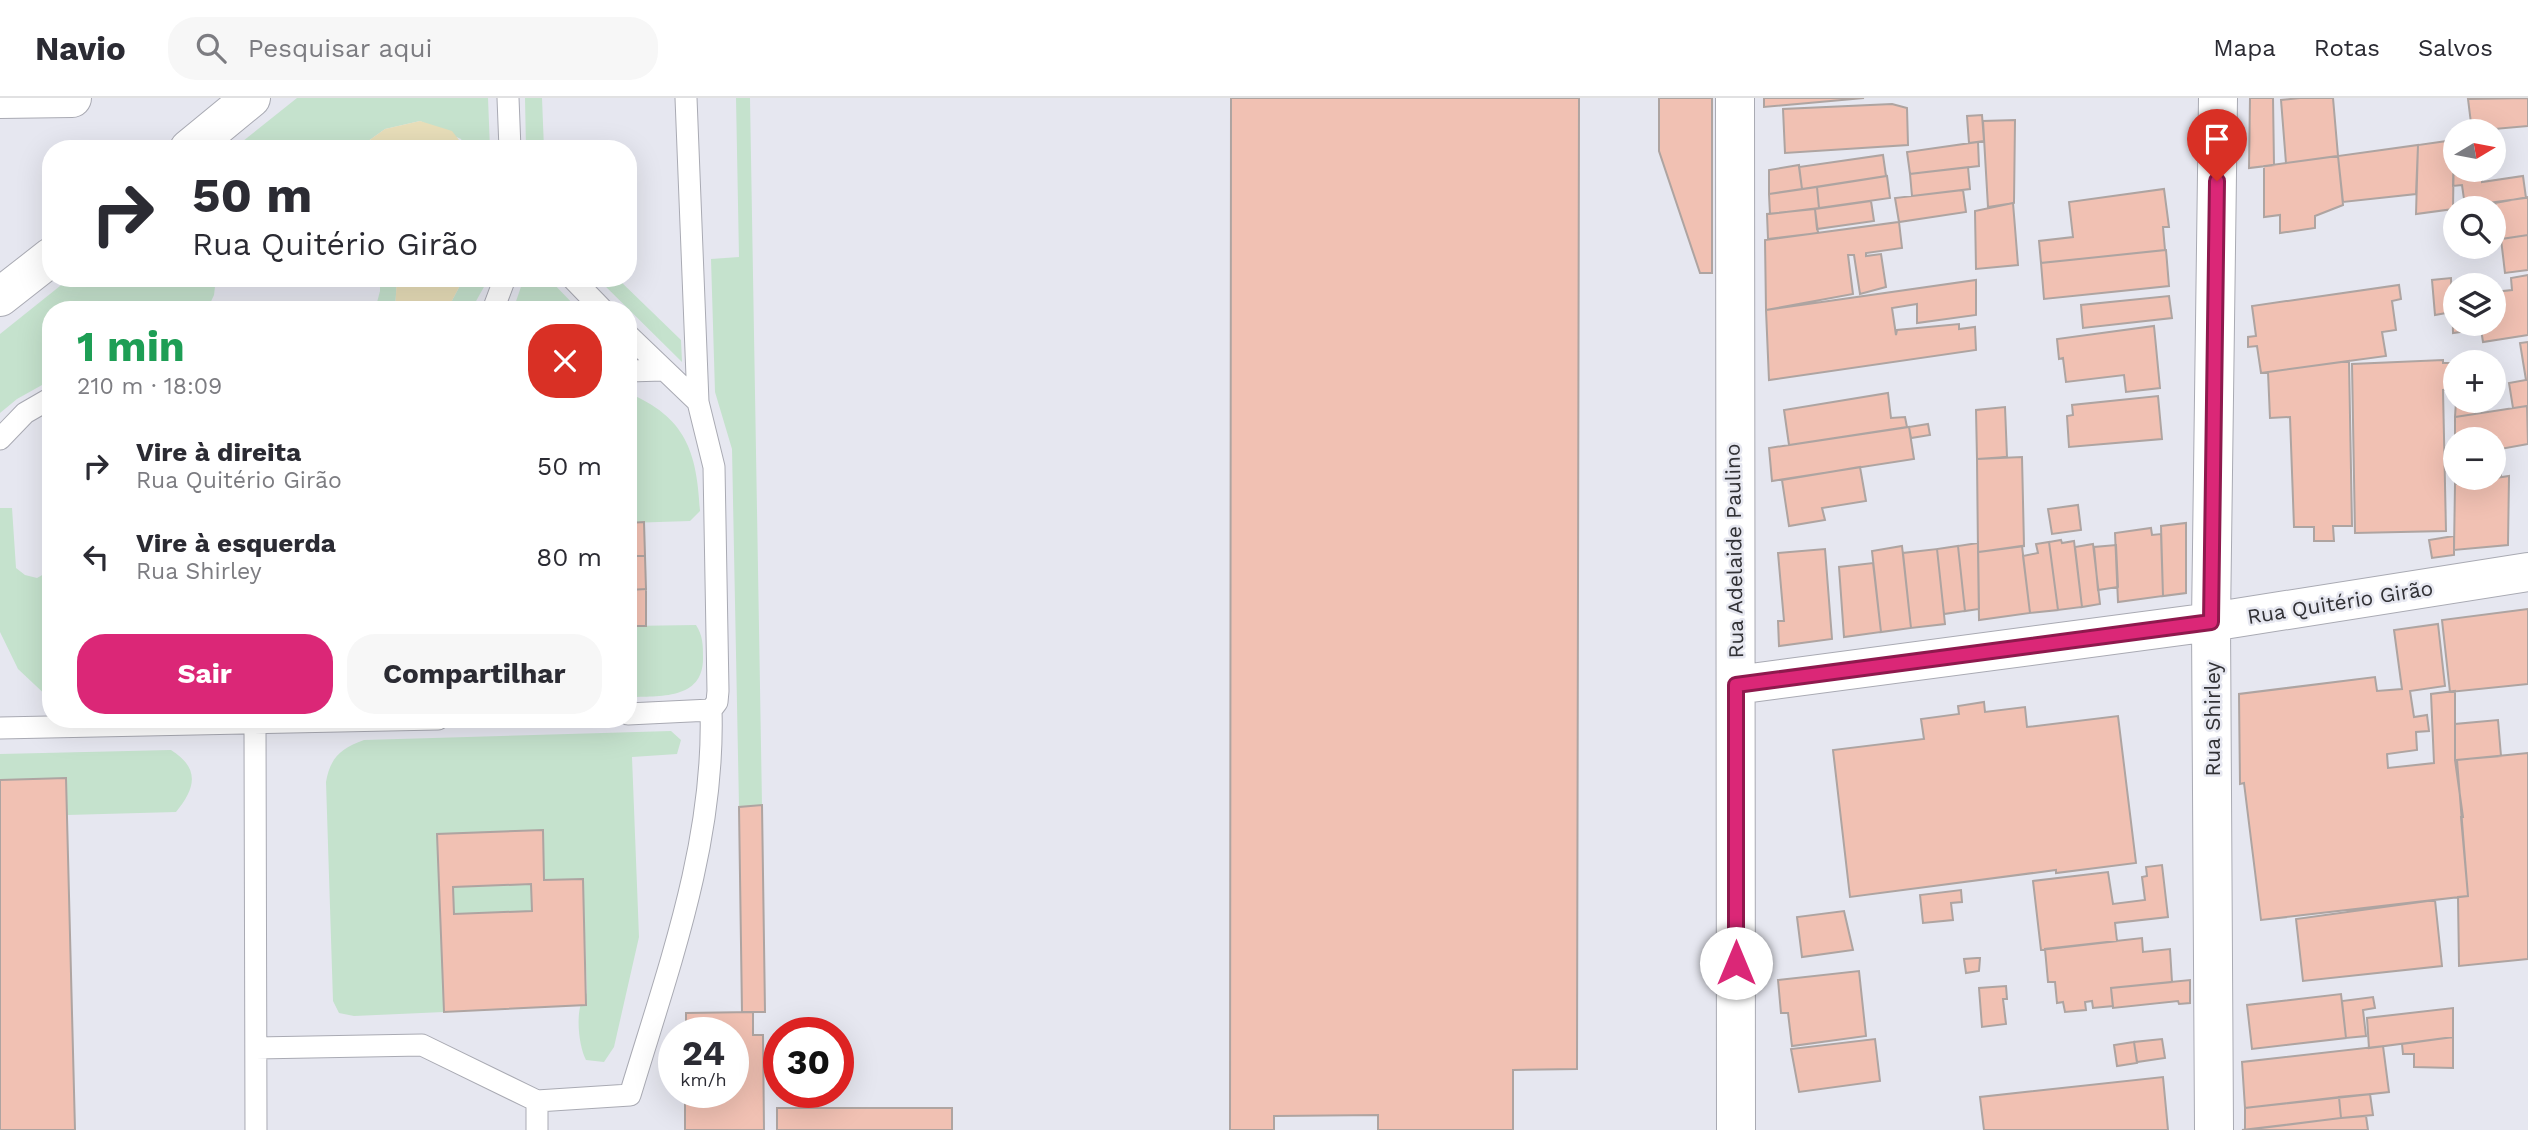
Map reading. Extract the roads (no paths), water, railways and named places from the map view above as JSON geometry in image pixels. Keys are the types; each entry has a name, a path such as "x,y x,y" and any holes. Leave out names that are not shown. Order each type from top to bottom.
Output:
{"main road":[{"path":"0,99 72,98"},
{"path":"200,140 251,98"},
{"name":"Rua Adelaide Paulino","path":"1735,98 1736,1130"},
{"name":"Rua Shirley","path":"2214,1130 2211,622 2218,98"},
{"path":"0,297 42,264"},
{"name":"Rua Quitério Girão","path":"1736,685 2211,622 2528,572"}],"lane":[{"path":"508,98 510,140"},
{"path":"256,1048 422,1045 537,1101 631,1095 681,930 697,864 713,761 711,710 717,702 718,691 714,467 698,402 687,98"},
{"path":"581,287 594,301"},
{"path":"637,344 698,402"},
{"path":"637,370 663,370"},
{"path":"0,439 25,413 42,403"},
{"path":"637,714 711,710"},
{"path":"0,728 42,727"},
{"path":"255,728 256,1130"},
{"path":"537,1101 537,1130"}]}
